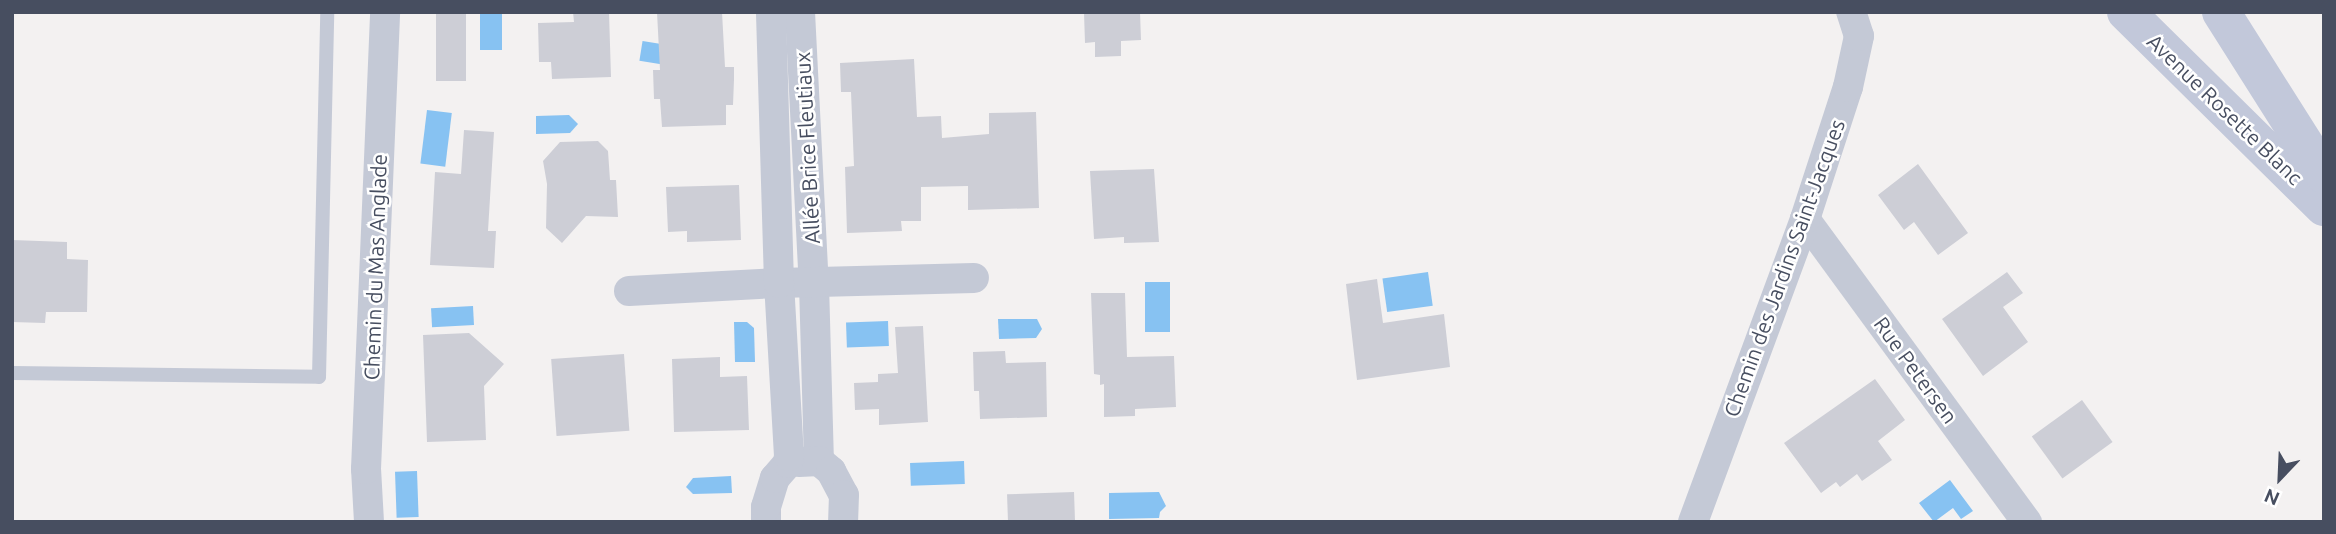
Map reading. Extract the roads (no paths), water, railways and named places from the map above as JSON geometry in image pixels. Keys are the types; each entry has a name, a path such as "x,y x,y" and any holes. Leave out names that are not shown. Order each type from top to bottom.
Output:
{"main road":[{"name":"Avenue Rosette Blanc","path":"2126,12 2324,207"},
{"name":"Avenue Rosette Blanc","path":"2221,12 2324,175"}],"street":[{"name":"Chemin du Mas Anglade","path":"369,522 366,469 384,12"},
{"name":"Allée Brice Fleutiaux","path":"771,12 779,283 788,463"},
{"name":"Allée Brice Fleutiaux","path":"800,12 814,284 819,461"},
{"name":"Chemin des Jardins Saint-Jacques","path":"1693,522 1805,219 1851,74 1859,36 1851,12"},
{"name":"Rue Petersen","path":"1805,219 2027,522"},
{"path":"629,291 779,283 974,278"},
{"path":"766,522 766,507 775,478 788,463 819,461 831,471 844,495 844,522"}],"lane":[{"path":"12,373 319,377 327,12"}],"water":[{"path":"480,12 502,12 502,50 480,50"},
{"path":"643,41 686,48 683,68 639,61"},
{"path":"427,110 452,113 445,167 420,164"},
{"path":"569,115 578,124 570,133 536,134 536,116"},
{"path":"1428,272 1433,306 1387,312 1382,278"},
{"path":"1145,282 1170,282 1170,332 1145,332"},
{"path":"473,306 474,325 432,327 431,308"},
{"path":"998,319 1037,319 1042,329 1036,338 999,339"},
{"path":"888,321 889,346 847,347 846,322"},
{"path":"734,322 747,322 754,328 755,362 735,362"},
{"path":"964,461 965,484 911,486 910,463"},
{"path":"417,471 419,517 397,518 395,472"},
{"path":"731,476 732,493 693,494 686,487 693,478"},
{"path":"1950,480 1973,511 1961,519 1953,508 1934,522 1919,503"},
{"path":"1159,492 1166,506 1160,512 1159,518 1109,519 1109,493"}]}
